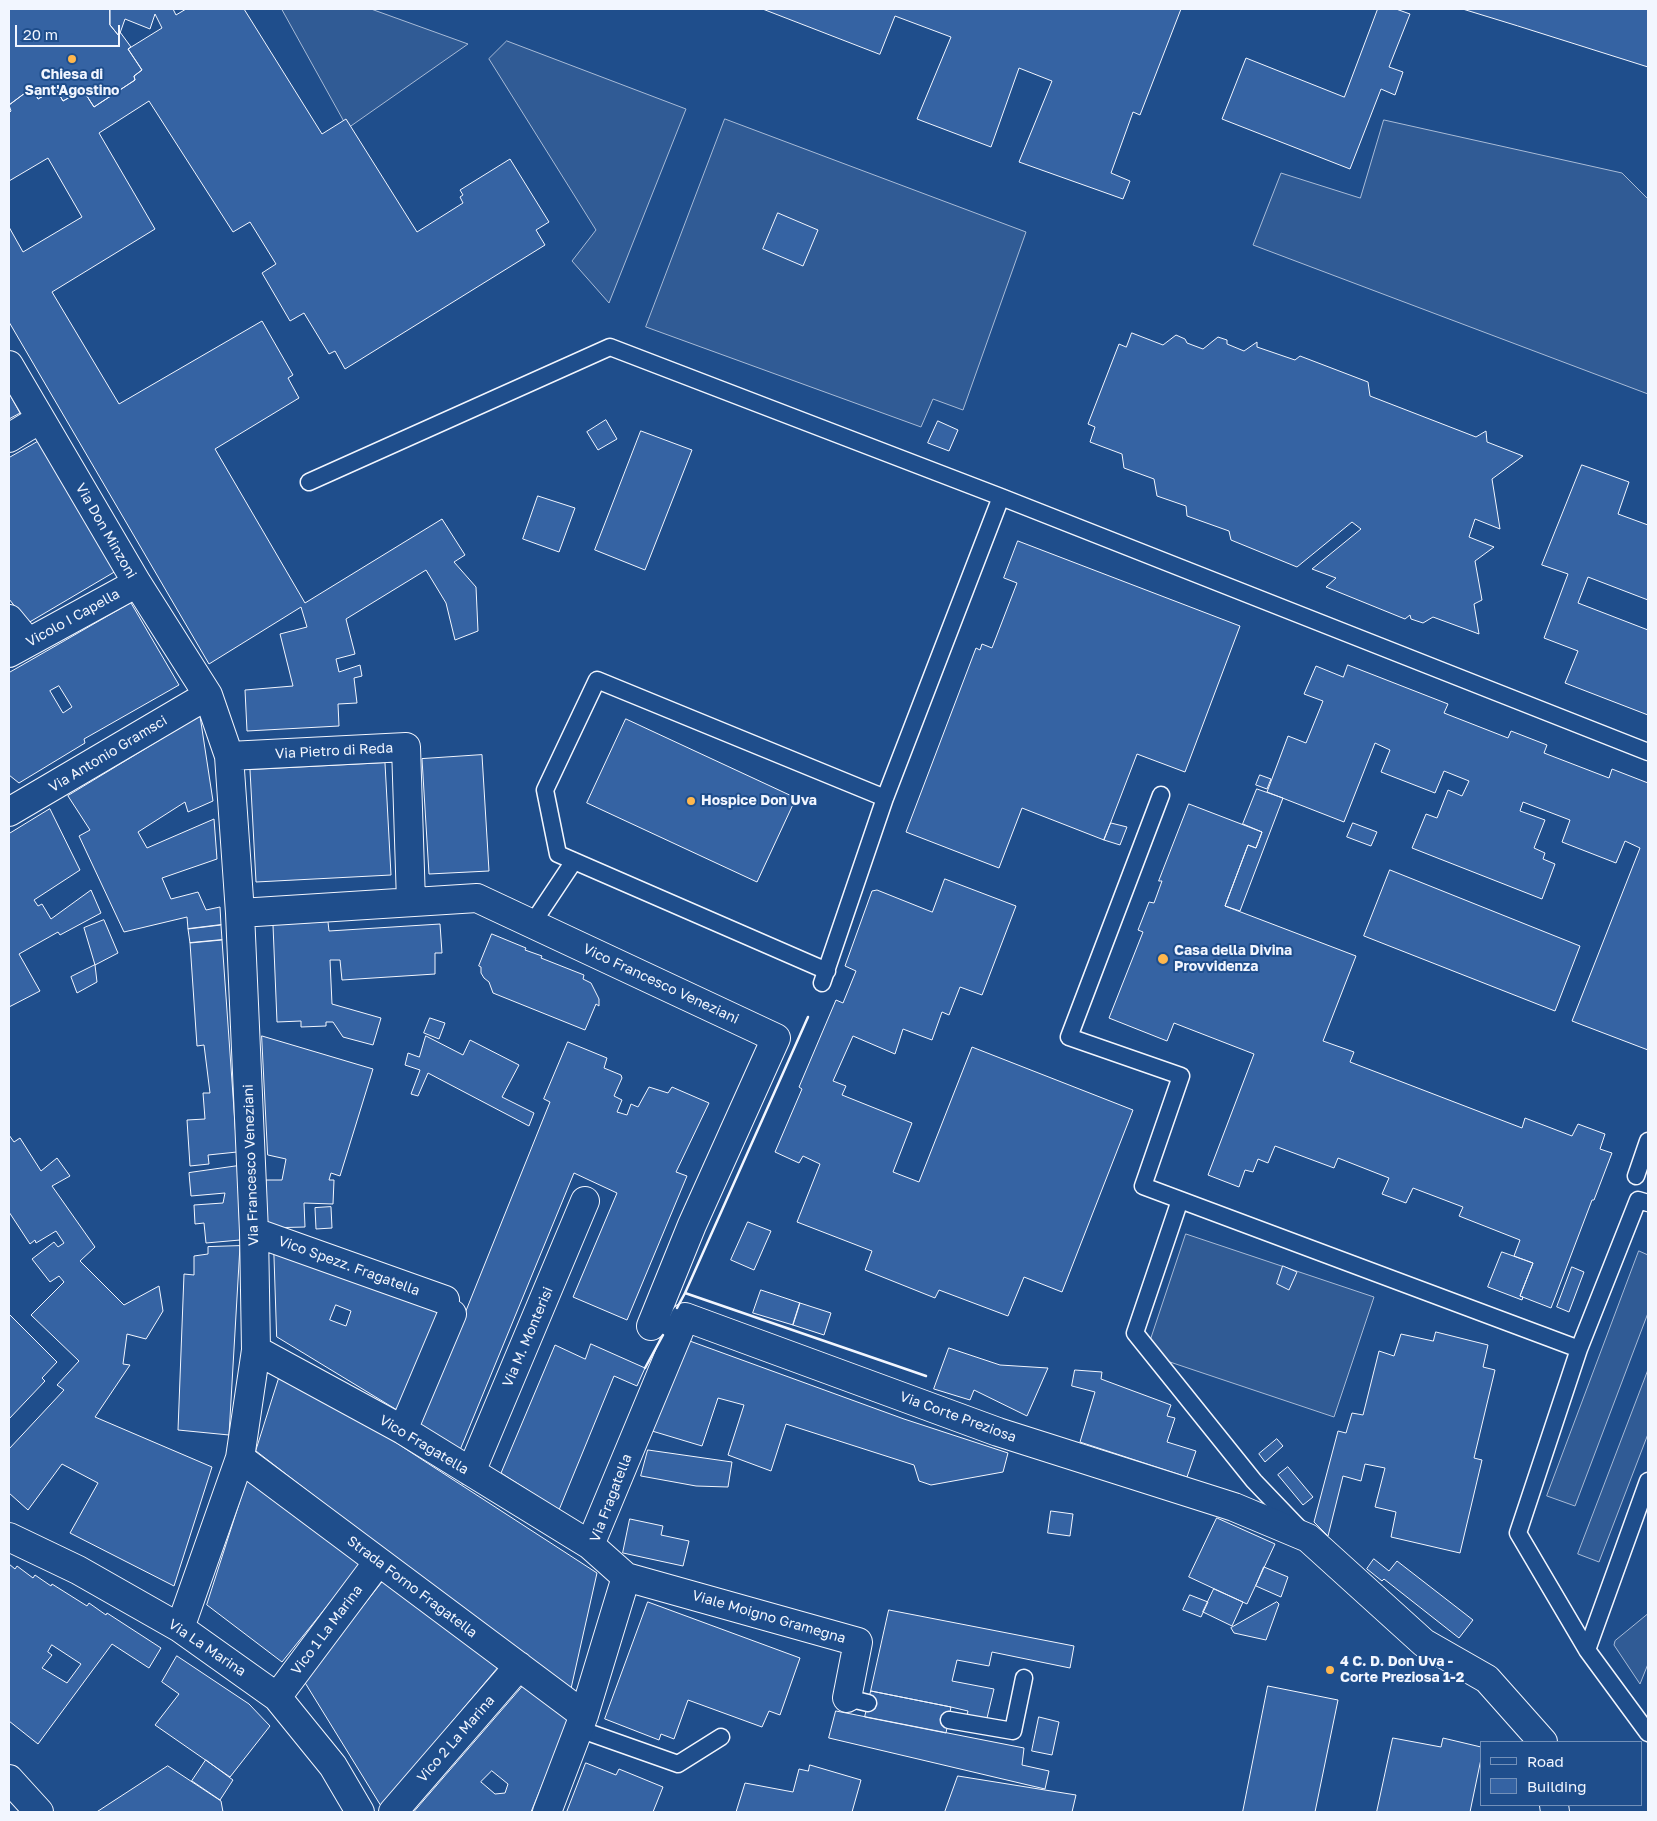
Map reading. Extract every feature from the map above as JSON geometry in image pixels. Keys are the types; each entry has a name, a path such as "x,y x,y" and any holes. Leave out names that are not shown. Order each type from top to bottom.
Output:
{"street":[{"name":"Via Don Minzoni","path":"9,365 137,583 208,695"},
{"path":"9,438 40,419"},
{"name":"Vicolo I Capella","path":"18,648 137,583"},
{"path":"9,619 18,648"},
{"name":"Via Francesco Veneziani","path":"180,1628 240,1458 256,1350 254,1232 240,913 229,756 208,695"},
{"name":"Via Antonio Gramsci","path":"13,804 208,695"},
{"name":"Via Pietro di Reda","path":"229,756 406,747 411,902"},
{"name":"Vico Francesco Veneziani","path":"240,913 477,898 776,1038 692,1225 651,1326"},
{"name":"Via M. Monterisi","path":"471,1472 585,1201"},
{"name":"Vico Spezz. Fragatella","path":"254,1232 448,1307 403,1430"},
{"name":"Via Corte Preziosa","path":"685,1317 998,1432 1234,1507 1308,1538 1424,1643 1487,1679 1542,1741"},
{"name":"Via Fragatella","path":"626,1577 590,1545 685,1317"},
{"name":"Vico Fragatella","path":"256,1350 403,1430 590,1545"},
{"name":"Strada Forno Fragatella","path":"240,1458 518,1666 582,1722"},
{"name":"Via La Marina","path":"9,1538 78,1570 180,1628 277,1697 333,1766 360,1812"},
{"name":"Vico 1 La Marina","path":"277,1697 378,1562"},
{"path":"547,1812 582,1722 626,1577"},
{"name":"Viale Moigno Gramegna","path":"626,1577 858,1642 858,1700"},
{"name":"Vico 2 La Marina","path":"392,1812 518,1666"},
{"path":"9,1779 39,1812"}],"lane":[{"path":"310,482 610,348 1001,497 1648,752"},
{"path":"885,798 597,680 545,790 558,854 825,977 885,798 1001,497"},
{"path":"1161,795 1069,1036 1181,1076 1143,1186 1579,1349"},
{"path":"532,924 574,861"},
{"path":"1636,1176 1648,1141"},
{"path":"1180,1200 1135,1333 1254,1481 1308,1538"},
{"path":"1648,1203 1638,1200 1579,1349 1518,1534 1587,1650 1648,1733"},
{"path":"1587,1650 1648,1482"},
{"path":"949,1720 1013,1731 1024,1678"},
{"path":"582,1722 678,1764 720,1737"}],"shaded area":[{"path":"282,9 371,9 468,44 348,128"},
{"path":"507,41 686,109 609,303 572,261 596,230 489,59"},
{"path":"725,119 1026,232 963,410 933,399 921,427 646,327"},
{"path":"1384,120 1622,173 1648,199 1648,394 1253,245 1281,173 1360,198"},
{"path":"1186,1234 1374,1297 1334,1417 1146,1354"},
{"path":"1639,1251 1648,1255 1648,1313 1575,1506 1547,1496"},
{"path":"1648,1370 1648,1434 1599,1562 1578,1554"},
{"path":"1648,1614 1648,1664 1640,1684 1614,1645 1615,1641"}],"building":[{"name":"Chiesa di Sant'Agostino","path":"9,9 110,9 110,25 119,36 120,32 131,47 128,49 142,70 134,76 135,80 94,107 83,90 63,101 56,89 38,99 34,91 31,94 29,90 9,105"},
{"path":"110,9 173,9 176,15 186,9 244,9 322,134 346,119 417,232 463,203 460,197 463,195 460,190 510,159 549,222 536,230 545,245 345,369 335,351 329,354 304,313 290,321 262,273 276,264 250,222 233,232 149,101 99,133 155,229 52,292 119,404 262,321 293,375 288,378 299,398 215,449 305,603 442,519 465,555 454,562 476,587 478,631 455,640 446,603 426,570 346,619 355,654 336,659 339,672 360,665 362,676 354,678 357,703 338,704 339,726 247,731 245,690 293,686 280,634 307,627 301,607 209,664 9,322 9,227 23,252 82,217 48,158 9,181 9,113 11,111 9,105 29,90 31,94 34,91 38,99 56,89 63,101 83,90 94,107 135,80 134,76 142,70 128,49 162,28 155,14 150,29 125,19 119,36 110,25"},
{"path":"763,9 1181,9 1140,115 1133,112 1111,173 1130,181 1123,199 1019,162 1052,81 1019,68 991,147 917,119 951,37 895,16 880,54"},
{"path":"1378,9 1396,9 1410,14 1389,67 1403,72 1395,95 1381,89 1350,169 1222,119 1246,58 1344,97"},
{"path":"1463,9 1648,9 1648,67 1518,26"},
{"path":"778,213 818,230 803,266 763,249"},
{"path":"1132,333 1163,345 1176,335 1185,339 1187,343 1203,349 1218,337 1227,340 1227,344 1244,351 1257,342 1257,347 1295,360 1300,356 1368,382 1370,396 1476,437 1486,431 1487,442 1523,456 1492,479 1500,529 1475,519 1469,537 1494,547 1475,561 1482,600 1474,604 1479,634 1433,617 1423,623 1411,619 1410,615 1405,619 1326,587 1336,578 1312,569 1361,529 1352,522 1297,567 1231,540 1229,531 1187,516 1186,506 1157,496 1154,479 1124,468 1122,454 1090,442 1095,427 1088,424 1119,344 1126,347"},
{"path":"9,393 20,413 9,419"},
{"path":"606,420 617,439 598,450 587,432"},
{"path":"938,421 958,430 949,451 928,443"},
{"path":"641,431 692,450 645,570 595,550"},
{"path":"39,441 116,571 28,623 9,599 9,458"},
{"path":"1582,465 1629,482 1618,514 1648,525 1648,600 1588,577 1578,603 1648,630 1648,715 1565,683 1578,651 1544,638 1568,574 1542,565"},
{"path":"538,496 575,508 559,552 523,539"},
{"path":"1018,541 1240,626 1185,772 1137,754 1104,840 1022,808 999,868 906,832 976,648 980,650 982,644 992,648 1017,583 1004,578"},
{"path":"131,603 179,685 84,739 85,743 19,783 9,775 9,673","holes":["59,686 72,707 63,713 50,691"]},
{"path":"1348,665 1448,704 1444,713 1508,738 1511,731 1547,745 1544,753 1609,778 1612,769 1648,783 1648,1050 1572,1021 1640,848 1625,841 1616,863 1562,842 1570,820 1523,802 1520,811 1545,820 1534,848 1545,853 1543,859 1555,864 1542,899 1412,848 1426,814 1437,818 1448,790 1462,796 1469,781 1444,771 1435,793 1381,772 1390,750 1375,743 1344,822 1267,792 1288,736 1306,743 1323,701 1304,694 1316,666 1343,677"},
{"path":"200,716 213,801 188,812 185,802 138,832 147,848 214,819 217,859 162,878 171,899 198,892 206,910 220,907 221,925 188,929 187,917 124,932 79,836 90,830 68,796"},
{"name":"Hospice Don Uva","path":"626,719 796,798 757,882 587,803"},
{"path":"482,755 489,871 429,874 422,759"},
{"path":"385,763 391,875 256,882 250,770"},
{"path":"1260,775 1271,779 1267,789 1256,785"},
{"path":"1257,789 1283,798 1240,911 1225,906 1248,845 1256,848 1262,832 1243,824"},
{"path":"1189,804 1262,832 1256,848 1248,845 1225,906 1356,956 1323,1041 1354,1052 1350,1062 1522,1128 1525,1118 1572,1136 1578,1124 1605,1134 1600,1149 1612,1153 1551,1308 1520,1296 1533,1263 1514,1256 1520,1240 1459,1216 1463,1207 1413,1188 1406,1203 1382,1194 1389,1178 1338,1158 1334,1168 1275,1146 1268,1163 1258,1159 1253,1172 1245,1170 1239,1187 1208,1175 1254,1054 1174,1023 1167,1041 1109,1018 1143,932 1138,930 1149,902 1154,903 1162,881 1159,881"},
{"path":"50,809 80,870 34,900 38,906 42,904 51,919 91,890 101,913 60,935 58,932 19,954 40,991 9,1007 9,834"},
{"path":"1111,823 1127,827 1120,845 1104,840"},
{"path":"1353,823 1377,832 1371,846 1347,837"},
{"path":"1390,870 1580,946 1555,1011 1364,936"},
{"path":"945,879 1016,906 982,995 960,987 949,1015 942,1012 932,1040 903,1029 895,1054 853,1036 833,1081 846,1086 842,1095 912,1123 893,1172 919,1182 972,1047 1133,1110 1062,1292 1024,1277 1008,1316 939,1290 935,1298 865,1270 872,1251 797,1222 820,1164 803,1156 799,1163 775,1152 802,1089 799,1087 836,1000 843,1003 856,971 845,966 872,891 877,890 932,912"},
{"path":"104,920 118,953 95,965 84,928"},
{"path":"328,922 329,931 440,924 442,953 435,953 435,974 342,980 340,960 330,960 332,1004 381,1018 373,1045 343,1037 333,1022 326,1022 326,1026 301,1027 301,1021 277,1022 273,925"},
{"path":"221,925 222,940 190,943 188,929"},
{"path":"492,934 526,948 525,950 542,956 541,958 584,975 583,979 591,983 599,999 599,1006 596,1004 585,1030 493,993 489,982 484,978 479,966"},
{"path":"222,940 237,1152 208,1155 209,1164 190,1166 187,1120 205,1119 203,1093 210,1093 204,1045 197,1046 190,943"},
{"path":"95,965 97,982 77,993 71,977"},
{"path":"430,1018 445,1023 439,1039 424,1033"},
{"path":"262,1036 373,1069 340,1176 331,1173 329,1180 334,1180 333,1204 304,1203 305,1227 264,1228 266,1180 282,1180 286,1159 268,1155"},
{"path":"426,1036 463,1055 470,1040 519,1065 502,1097 534,1113 529,1126 428,1073 418,1096 411,1094 420,1070 405,1065 408,1053 419,1057"},
{"path":"568,1042 607,1058 604,1068 621,1075 622,1078 614,1096 622,1100 617,1112 627,1115 631,1104 638,1107 649,1087 668,1093 672,1087 709,1103 676,1172 687,1176 627,1320 573,1297 617,1193 574,1173 460,1450 420,1425 550,1102 544,1099"},
{"path":"9,1135 14,1142 20,1138 41,1171 57,1158 70,1176 52,1186 95,1247 80,1261 124,1305 159,1286 163,1311 146,1339 127,1334 123,1364 130,1365 95,1417 212,1467 174,1586 70,1533 98,1483 62,1464 28,1510 9,1493 9,1449 64,1390 57,1385 79,1361 31,1315 64,1282 59,1276 50,1282 32,1259 54,1242 58,1247 64,1243 56,1231 36,1243 35,1240 30,1244 9,1212"},
{"path":"238,1166 240,1240 206,1243 204,1223 195,1224 194,1205 223,1203 225,1193 191,1196 189,1173"},
{"path":"331,1207 332,1228 316,1229 315,1208"},
{"path":"748,1222 771,1231 754,1270 731,1260"},
{"path":"240,1246 229,1435 178,1430 184,1274 194,1275 194,1256 208,1254 208,1247"},
{"path":"274,1246 441,1306 397,1410 277,1337","holes":["336,1305 351,1311 346,1326 330,1320"]},
{"path":"1502,1252 1533,1263 1520,1296 1523,1297 1522,1300 1488,1287"},
{"path":"1283,1266 1297,1272 1289,1290 1277,1284"},
{"path":"1572,1267 1584,1272 1569,1312 1557,1307"},
{"path":"761,1290 800,1303 793,1325 753,1313"},
{"path":"800,1303 831,1313 824,1335 793,1325"},
{"path":"9,1314 57,1362 42,1378 45,1381 9,1419"},
{"path":"1436,1332 1488,1345 1483,1367 1495,1370 1474,1458 1482,1460 1460,1553 1391,1537 1396,1512 1375,1507 1385,1468 1365,1464 1361,1481 1343,1476 1328,1536 1314,1522 1338,1431 1346,1433 1352,1413 1363,1415 1379,1351 1394,1356 1401,1334 1433,1341"},
{"path":"687,1340 904,1419 1008,1453 1003,1472 931,1485 919,1481 914,1465 786,1424 771,1471 728,1455 744,1405 718,1398 702,1446 652,1431"},
{"path":"591,1344 645,1368 637,1386 614,1376 559,1510 501,1473 555,1345 585,1359"},
{"path":"949,1348 1000,1365 1048,1368 1027,1416 974,1390 970,1400 934,1389"},
{"path":"1075,1370 1102,1372 1101,1379 1171,1405 1167,1416 1175,1418 1167,1442 1196,1451 1187,1477 1080,1442 1095,1392 1072,1386"},
{"path":"280,1375 378,1431 597,1573 570,1693 256,1451"},
{"path":"1277,1439 1283,1446 1265,1462 1259,1454"},
{"path":"648,1450 732,1462 728,1487 696,1486 641,1476"},
{"path":"1288,1467 1313,1497 1303,1505 1278,1475"},
{"path":"248,1477 361,1564 282,1662 207,1605"},
{"path":"1051,1511 1073,1514 1070,1536 1048,1533"},
{"path":"1217,1518 1275,1544 1247,1604 1189,1577"},
{"path":"630,1519 663,1526 661,1535 689,1541 683,1566 623,1553"},
{"path":"1374,1559 1389,1571 1397,1561 1473,1620 1459,1638 1384,1579 1382,1581 1367,1569"},
{"path":"9,1564 15,1569 17,1566 33,1578 35,1575 51,1586 52,1584 87,1606 89,1603 161,1648 149,1668 112,1644 38,1744 9,1721","holes":["52,1645 81,1664 67,1683 42,1668 52,1655 48,1652"]},
{"path":"1264,1567 1288,1577 1281,1597 1256,1586"},
{"path":"384,1580 499,1666 381,1806 304,1681"},
{"path":"1214,1589 1243,1602 1232,1626 1203,1612"},
{"path":"1190,1595 1208,1602 1201,1617 1183,1610"},
{"path":"648,1602 800,1658 780,1715 769,1711 762,1727 688,1700 674,1739 661,1734 659,1740 605,1719"},
{"path":"1277,1602 1279,1604 1266,1640 1234,1633 1231,1628"},
{"path":"889,1610 1074,1646 1070,1668 992,1652 989,1666 957,1660 952,1681 994,1689 987,1718 967,1715 968,1711 951,1707 871,1691"},
{"path":"177,1656 249,1704 270,1726 230,1777 155,1725 179,1694 162,1682"},
{"path":"523,1686 569,1720 531,1812 414,1812","holes":["492,1771 508,1784 505,1793 495,1794 481,1782"]},
{"path":"1268,1686 1338,1700 1315,1812 1243,1812"},
{"path":"871,1691 951,1707 946,1733 865,1717"},
{"path":"836,1711 1024,1748 1022,1765 1049,1771 1045,1789 829,1738"},
{"path":"1039,1717 1059,1722 1052,1755 1032,1751"},
{"path":"1393,1738 1441,1747 1443,1738 1480,1747 1480,1764 1470,1812 1377,1812"},
{"path":"206,1760 233,1780 220,1800 192,1781"},
{"path":"586,1763 616,1775 619,1769 663,1787 653,1812 567,1812"},
{"path":"810,1765 861,1780 852,1812 736,1812 745,1783 793,1792 799,1769 808,1771"},
{"path":"168,1766 221,1801 223,1812 97,1812"},
{"path":"958,1776 1076,1795 1072,1812 945,1812"}],"wall":[{"path":"808,1017 685,1293 926,1376"},
{"path":"677,1308 685,1293"},
{"path":"645,1368 663,1335"}],"place":[{"name":"Chiesa di Sant'Agostino","path":"72,59"},
{"name":"Hospice Don Uva","path":"691,801"},
{"name":"Casa della Divina Provvidenza","path":"1163,959"},
{"name":"4 C. D. Don Uva - Corte Preziosa 1-2","path":"1330,1670"}]}
